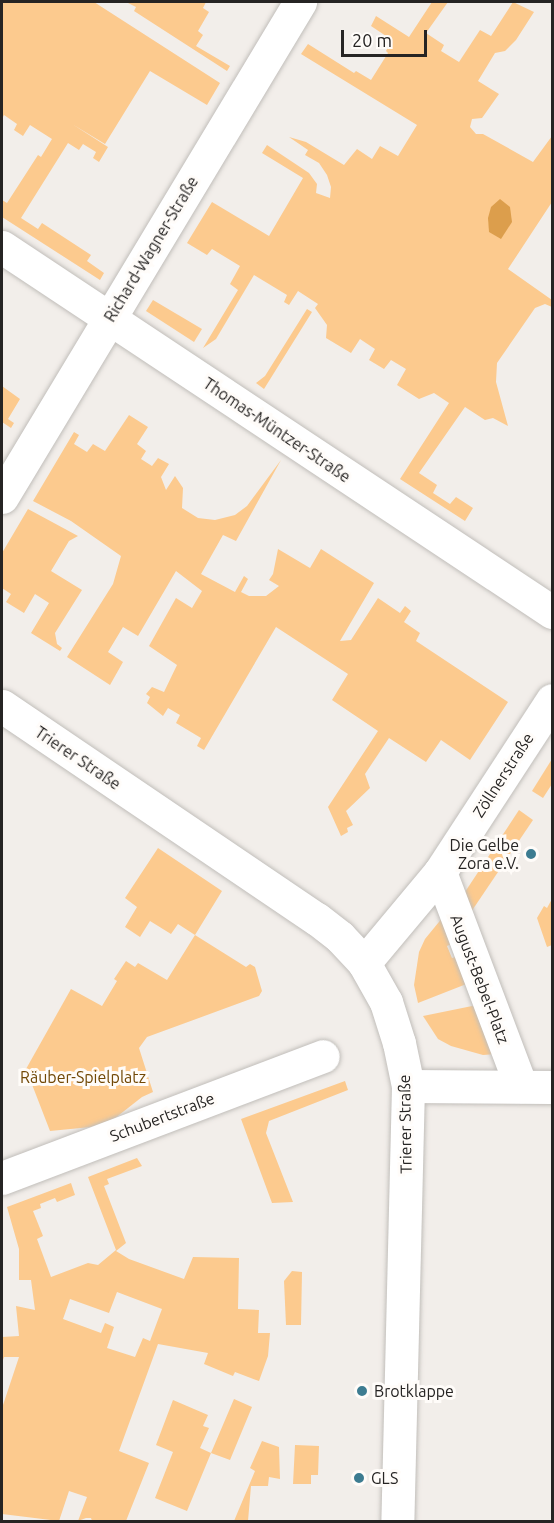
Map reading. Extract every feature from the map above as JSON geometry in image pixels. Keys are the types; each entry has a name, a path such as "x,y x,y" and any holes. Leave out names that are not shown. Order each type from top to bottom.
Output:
{"street":[{"name":"Richard-Wagner-Straße","path":"2,497 300,2"},
{"name":"Thomas-Müntzer-Straße","path":"2,247 552,612"},
{"name":"Zöllnerstraße","path":"364,963 440,872 552,700"},
{"name":"Trierer Straße","path":"2,706 317,919 340,937 364,963 386,1002 399,1043 408,1086 397,1521"},
{"name":"August-Bebel-Platz","path":"440,872 537,1087"},
{"name":"Schubertstraße","path":"2,1178 323,1056"},
{"path":"408,1086 537,1087"}],"green space":[{"path":"2,2 94,2 220,83 207,105 150,71 105,144 72,124 108,147 99,162 93,158 96,152 83,144 79,150 68,143 21,218 38,229 42,223 91,255 87,261 104,273 100,280 2,217 2,200 7,203 38,155 41,157 52,139 30,125 23,136 14,130 17,124 4,115 2,119"},
{"path":"126,2 206,2 203,8 209,12 198,31 203,35 196,46 230,66 227,71 134,11 136,7"},
{"path":"432,2 448,2 426,33 444,45 441,51 459,62 480,30 491,36 513,2 534,12 516,40 505,51 495,53 478,81 499,94 482,118 472,119 470,127 476,134 483,134 533,162 552,136 552,202 508,269 552,300 552,307 545,304 535,308 497,363 496,382 508,426 493,418 485,420 465,407 419,473 437,485 433,493 450,504 456,497 473,508 465,521 400,479 449,403 434,393 419,399 397,385 406,369 391,360 384,369 369,360 375,349 360,339 351,353 326,338 327,325 315,308 318,304 298,291 289,305 284,302 287,295 254,275 216,339 203,348 238,290 230,284 240,266 212,249 207,255 187,243 212,202 269,236 303,178 262,153 267,145 309,173 317,184 316,193 330,198 331,187 319,163 305,155 308,150 289,137 306,142 344,165 357,149 372,159 380,146 398,156 417,125 301,54 308,44 354,73 356,71 371,80 388,53 386,51 392,40 371,26 376,16 409,37"},
{"path":"153,300 202,329 194,342 146,311"},
{"path":"307,309 312,312 264,389 256,383 265,376"},
{"path":"2,386 20,399 8,419 14,423 11,428 2,422"},
{"path":"129,415 148,427 137,444 146,451 141,459 152,466 158,458 169,464 161,477 166,490 175,476 183,488 182,508 198,518 215,520 235,515 247,506 281,460 236,541 223,535 201,574 235,592 244,576 248,579 241,592 249,596 266,596 279,586 269,580 273,574 278,549 310,568 321,549 374,583 340,641 351,640 378,598 400,613 405,606 411,611 404,622 420,633 416,641 508,702 470,760 441,740 426,762 389,738 365,774 370,788 346,811 353,825 347,828 348,832 341,836 328,807 378,731 332,700 348,674 276,627 204,750 197,746 201,738 176,723 180,715 168,708 163,716 147,703 150,697 146,694 152,687 164,692 177,665 149,646 176,598 192,608 202,591 176,571 138,636 123,627 108,652 123,662 110,685 67,657 113,584 121,556 71,521 33,501 74,432 79,435 74,444 87,452 93,444 105,451"},
{"path":"28,509 78,536 69,541 51,571 82,590 55,633 57,644 62,648 60,651 31,633 49,603 35,594 24,613 6,602 11,594 2,588 2,553"},
{"path":"552,759 552,784 543,798 532,791"},
{"path":"519,810 533,820 469,915 463,895"},
{"path":"158,848 222,891 195,935 178,924 171,934 150,921 140,937 125,927 137,907 125,898"},
{"path":"552,899 552,945 547,947 537,918 544,906 547,908"},
{"path":"443,917 453,943 447,946 452,958 459,956 469,983 418,1003 414,985 419,952 425,939"},
{"name":"Räuber-Spielplatz","path":"195,935 246,967 250,964 255,967 262,991 259,996 147,1037 139,1048 153,1092 142,1097 114,1119 91,1127 50,1131 26,1069 71,989 102,1006 117,981 114,979 126,961 135,967 138,963 167,980"},
{"path":"477,1005 496,1054 483,1055 451,1046 438,1039 423,1016"},
{"path":"345,1081 348,1090 269,1121 266,1133 293,1202 272,1203 241,1119"},
{"path":"137,1158 142,1166 107,1179 109,1184 104,1186 126,1243 116,1251 129,1259 184,1279 193,1257 239,1258 238,1309 259,1310 258,1333 270,1333 268,1356 259,1381 235,1372 233,1376 204,1364 208,1353 158,1344 119,1451 149,1463 126,1521 92,1521 91,1518 86,1518 78,1521 87,1497 69,1491 59,1521 2,1514 2,1408 19,1357 4,1357 2,1363 2,1337 19,1336 16,1306 35,1310 31,1280 19,1280 19,1249 7,1207 71,1183 75,1195 57,1202 55,1198 40,1204 41,1208 33,1211 43,1236 37,1239 51,1277 88,1263 98,1265 116,1250 88,1177","holes":["117,1292 162,1309 150,1341 143,1338 135,1357 107,1348 114,1327 105,1323 101,1333 63,1319 70,1299 109,1313"]},
{"path":"292,1271 302,1272 301,1325 286,1325 284,1281"},
{"path":"234,1399 252,1407 230,1460 211,1453"},
{"path":"173,1400 208,1415 203,1426 209,1428 200,1448 211,1453 187,1511 155,1498 173,1452 156,1445"},
{"path":"262,1441 279,1447 280,1479 269,1477 268,1486 251,1486 248,1521 234,1521 255,1471 250,1468"},
{"path":"295,1445 319,1446 318,1475 311,1475 311,1484 293,1484"}],"shaded area":[{"path":"500,199 510,207 512,222 501,239 489,232 488,218 491,207"}],"place":[{"name":"Die Gelbe Zora e.V.","path":"531,854"},
{"name":"Brotklappe","path":"362,1391"},
{"name":"GLS","path":"359,1478"}]}
